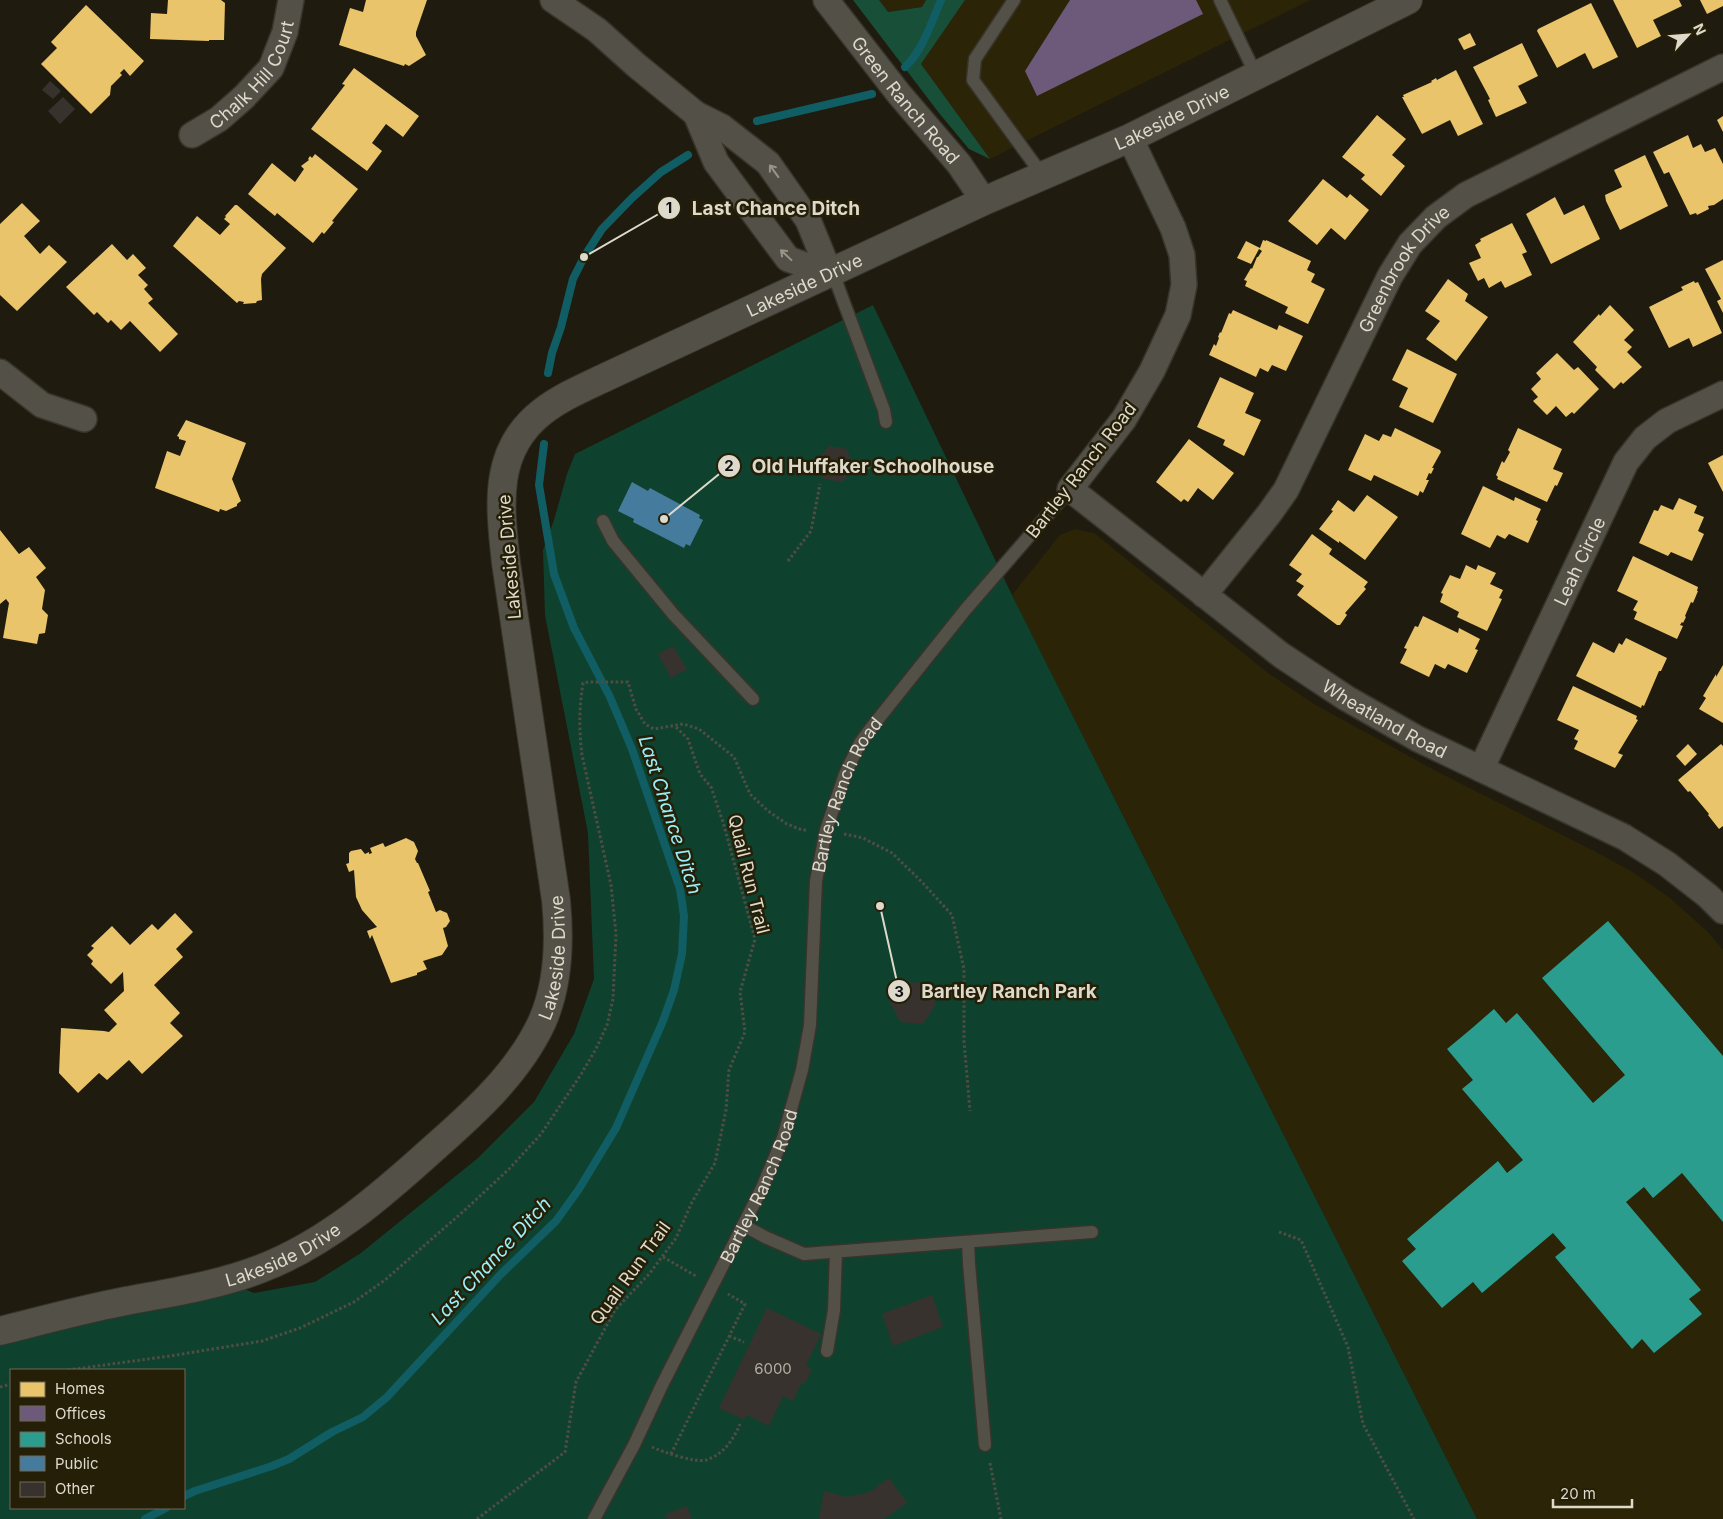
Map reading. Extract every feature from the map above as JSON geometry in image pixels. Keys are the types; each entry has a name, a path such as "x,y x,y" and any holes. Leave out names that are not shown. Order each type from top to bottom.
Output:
{"street":[{"name":"Chalk Hill Court","path":"192,135 219,119 244,97 271,68 285,32 291,0"},
{"path":"553,0 597,30 696,114 722,127 768,163 808,220 830,274"},
{"name":"Green Ranch Road","path":"826,0 899,94 959,164 984,201"},
{"name":"Lakeside Drive","path":"0,1331 84,1310 210,1284 258,1270 282,1260 327,1235 414,1167 456,1128 508,1074 533,1039 550,1002 555,979 558,924 501,517 502,481 505,465 512,449 532,421 543,411 572,393 984,201 1130,138 1408,0"},
{"name":"Greenbrook Drive","path":"1204,595 1286,490 1390,276 1410,244 1436,217 1466,195 1723,67"},
{"path":"696,114 716,162 788,259 830,274"},
{"name":"Bartley Ranch Road","path":"1070,489 1124,419 1152,371 1178,315 1184,285 1182,255 1173,228 1130,138"},
{"path":"0,372 42,405 84,419"},
{"name":"Leah Circle","path":"1481,769 1626,462 1645,438 1667,422 1723,394"},
{"name":"Wheatland Road","path":"1070,489 1280,655 1346,698 1418,739 1624,837 1667,864 1708,896 1723,911"}],"lane":[{"path":"1014,0 975,59 973,80 1043,176"},
{"path":"1220,0 1256,76"},
{"path":"830,274 837,284 884,410 886,422"},
{"name":"Bartley Ranch Road","path":"594,1519 636,1440 761,1190 783,1138 802,1070 810,1025 816,881 826,830 846,774 860,743 966,609 1070,489"},
{"path":"603,521 613,541 673,614 753,699"},
{"path":"743,1225 804,1254 1092,1232"},
{"path":"968,1242 968,1264 985,1445"},
{"path":"827,1351 834,1310 836,1252"}],"path":[{"path":"858,465 871,468"},
{"path":"788,561 811,531 820,484"},
{"path":"589,682 628,682 636,709 645,724 654,729 683,724 699,729 734,757 750,794 774,816 802,830 826,830 863,838 892,853 952,915 964,969 964,1041 970,1111"},
{"name":"Quail Run Trail","path":"477,1519 565,1452 576,1382 615,1310 650,1273 676,1238 692,1202 715,1163 726,1110 729,1070 745,1032 740,992 755,939 723,822 711,787 700,774 688,739 674,725"},
{"path":"1279,1232 1301,1240 1348,1347 1363,1424 1414,1519"},
{"path":"663,1257 745,1304 671,1454"},
{"path":"729,1336 744,1342"},
{"path":"636,1440 683,1458 705,1461 720,1453 734,1440 740,1424"},
{"path":"985,1445 1001,1519"}],"shaded area":[{"path":"879,0 926,0 922,7 887,12"},
{"path":"965,0 1310,0 990,159 921,64"},
{"path":"1075,529 1094,533 1268,673 1314,704 1438,772 1631,871 1670,898 1708,932 1723,950 1723,1519 1477,1519 1012,595 1060,535"}],"green space":[{"path":"853,0 879,0 888,12 922,7 926,0 965,0 921,64 990,159 969,149 939,113"},
{"path":"873,305 1012,595 1477,1519 0,1519 0,1335 232,1284 254,1293 315,1282 361,1253 478,1158 534,1102 574,1034 594,979 588,833 545,615 543,550 575,454"}],"building: Homes":[{"path":"168,0 221,0 225,3 224,40 150,39 151,13 167,14"},
{"path":"366,0 427,0 416,32 416,36 426,55 409,66 405,64 404,66 339,45 350,8 363,12"},
{"path":"1613,0 1679,0 1682,6 1653,20 1661,36 1637,48"},
{"path":"1700,0 1723,0 1723,6 1707,14"},
{"path":"1591,3 1618,57 1593,69 1585,53 1557,68 1537,31 1538,29"},
{"path":"86,5 144,61 130,76 124,69 120,73 122,75 111,86 110,95 91,114 41,64 57,48 51,42"},
{"path":"1470,33 1476,45 1464,50 1458,39"},
{"path":"1522,43 1538,76 1518,86 1527,103 1496,117 1488,100 1490,99 1473,67"},
{"path":"354,68 419,116 403,137 386,124 372,143 382,151 367,171 311,129 345,85 342,84"},
{"path":"1456,70 1483,124 1458,136 1450,120 1422,134 1402,97 1404,97 1403,95"},
{"path":"1377,115 1406,139 1392,155 1405,166 1381,196 1361,179 1365,175 1342,157"},
{"path":"1723,116 1723,132 1717,120"},
{"path":"1688,135 1693,148 1701,144 1705,152 1715,148 1723,164 1723,199 1714,205 1708,206 1709,209 1697,215 1696,213 1690,215 1669,172 1664,174 1653,152"},
{"path":"315,154 358,189 324,234 322,232 313,243 277,213 275,216 248,194 272,163 295,182 304,169 301,166 309,160 310,156 312,158"},
{"path":"1645,155 1668,206 1620,230 1605,195 1622,187 1614,170"},
{"path":"1323,179 1347,198 1350,194 1369,210 1345,240 1331,228 1317,245 1288,221"},
{"path":"1555,197 1564,215 1584,205 1600,239 1551,264 1526,214"},
{"path":"22,203 40,221 24,236 40,254 49,245 67,262 17,311 0,295 0,224"},
{"path":"235,205 286,248 262,274 262,300 256,303 243,304 244,302 239,301 237,303 173,246 197,216 220,235 230,224 224,219 225,216"},
{"path":"1512,223 1527,252 1522,254 1532,275 1505,288 1501,281 1489,288 1484,278 1478,281 1469,263 1481,258 1475,245 1481,241 1480,239"},
{"path":"1263,240 1311,261 1307,270 1315,274 1311,282 1325,289 1308,324 1285,313 1288,307 1245,286 1247,281 1244,280 1262,251 1259,249 1251,264 1237,258 1246,241 1260,248"},
{"path":"112,244 127,260 133,254 146,268 138,275 148,285 144,289 153,299 148,303 178,334 160,352 130,321 121,330 111,320 108,323 97,312 94,315 66,287"},
{"path":"1723,260 1723,313 1717,301 1721,299 1705,269"},
{"path":"1448,279 1468,294 1465,301 1488,317 1456,361 1426,339 1440,321 1425,311"},
{"path":"1694,281 1695,283 1698,282 1722,333 1693,347 1689,338 1669,348 1649,307 1683,290 1681,287"},
{"path":"1610,305 1634,330 1624,340 1632,347 1627,352 1642,367 1623,384 1621,382 1614,389 1595,370 1597,367 1573,342"},
{"path":"1233,310 1277,330 1279,325 1303,336 1286,371 1272,365 1268,372 1260,368 1256,377 1209,355 1214,344 1216,346 1229,313 1231,314"},
{"path":"1407,349 1457,374 1433,423 1399,407 1408,388 1392,380"},
{"path":"1557,353 1574,370 1578,367 1599,389 1574,414 1572,412 1566,417 1556,406 1547,415 1533,401 1538,397 1531,389 1541,379 1536,373"},
{"path":"1220,377 1254,393 1245,413 1261,420 1244,456 1223,445 1225,440 1197,427"},
{"path":"186,420 246,443 232,479 241,501 237,506 226,511 220,509 219,512 155,488 167,451 180,456 186,441 179,439 177,436"},
{"path":"1395,428 1441,452 1432,468 1434,468 1431,474 1429,473 1426,480 1429,480 1423,493 1420,491 1418,496 1374,475 1371,481 1348,470 1365,434 1379,441 1383,434 1391,437"},
{"path":"1518,428 1562,449 1553,469 1563,473 1547,502 1497,479 1496,475 1502,461 1504,463 1510,452 1508,450"},
{"path":"1189,439 1234,473 1213,500 1198,488 1188,502 1184,499 1181,502 1156,482"},
{"path":"1723,455 1723,492 1708,463"},
{"path":"1483,486 1514,501 1515,497 1541,509 1528,543 1509,534 1505,539 1497,535 1490,548 1461,534"},
{"path":"1367,495 1398,517 1365,560 1319,529 1333,511 1331,510 1338,500 1354,512"},
{"path":"1679,498 1697,506 1694,513 1704,517 1698,531 1704,534 1692,561 1671,552 1668,556 1639,543 1654,510 1658,511 1661,505 1673,510"},
{"path":"0,530 19,554 29,547 46,568 36,577 45,590 42,609 48,615 45,633 39,634 37,644 3,638 9,603 6,599 0,604"},
{"path":"1312,534 1332,549 1329,554 1368,582 1364,587 1366,589 1345,613 1347,615 1340,625 1337,625 1297,595 1304,586 1296,581 1302,574 1289,565"},
{"path":"1633,556 1698,587 1693,603 1691,602 1686,617 1680,625 1683,626 1677,639 1634,619 1637,612 1633,610 1638,601 1617,591"},
{"path":"1466,565 1476,570 1478,565 1496,573 1490,584 1503,590 1499,598 1502,599 1487,631 1457,617 1459,612 1440,602 1443,594 1441,593 1450,575 1460,579"},
{"path":"1423,616 1458,633 1459,628 1480,639 1475,649 1478,650 1467,673 1448,664 1445,669 1435,664 1429,677 1400,663 1407,649 1404,648 1415,626 1418,627"},
{"path":"1626,638 1667,658 1661,671 1659,671 1644,706 1642,705 1641,708 1576,676 1593,642 1614,653 1619,643 1622,645"},
{"path":"1723,665 1723,723 1699,709 1706,698 1703,696"},
{"path":"1573,686 1637,716 1636,719 1638,720 1618,753 1623,755 1615,768 1574,749 1578,741 1574,739 1579,730 1557,720"},
{"path":"1688,744 1697,754 1685,766 1676,756"},
{"path":"1721,744 1723,746 1723,826 1719,829 1690,791 1688,792 1678,780"},
{"path":"406,838 414,842 418,851 415,859 430,891 428,892 436,912 440,910 447,913 450,921 443,928 448,946 442,955 423,961 427,969 417,973 417,975 391,983 372,935 370,939 367,931 377,927 362,910 356,897 354,870 349,872 346,864 349,863 349,853 351,851 361,849 365,854 369,852 369,854 372,853 370,848 383,843 385,847"},
{"path":"175,913 193,932 176,949 183,957 154,985 180,1013 170,1023 183,1036 142,1074 129,1060 107,1080 99,1073 78,1093 59,1073 61,1028 109,1032 117,1024 104,1010 124,991 123,972 111,984 91,964 93,961 87,955 94,948 91,946 112,926 130,945 152,924 158,930"}],"building: Offices":[{"path":"1070,0 1196,0 1203,14 1037,96 1025,71"}],"building: Schools":[{"path":"1608,921 1723,1056 1723,1222 1682,1173 1653,1198 1644,1187 1626,1202 1701,1290 1689,1299 1702,1314 1654,1353 1642,1339 1632,1349 1555,1257 1566,1248 1553,1233 1482,1293 1473,1282 1442,1308 1402,1261 1416,1249 1407,1239 1498,1161 1507,1173 1523,1160 1462,1089 1473,1080 1447,1049 1494,1009 1506,1023 1517,1013 1593,1103 1625,1075 1542,978"}],"building: Public":[{"path":"632,482 648,491 650,488 700,515 699,518 703,520 690,546 686,544 684,548 633,522 634,519 618,511"}],"building: Other":[{"path":"50,81 61,91 53,99 42,90"},
{"path":"63,97 75,109 60,124 48,111"},
{"path":"829,446 847,449 854,467 842,482 824,479 816,461"},
{"path":"673,646 687,669 671,678 658,654"},
{"path":"902,982 925,983 936,1004 923,1024 900,1022 890,1002"},
{"path":"932,1295 943,1327 893,1346 882,1314"},
{"path":"767,1308 821,1334 806,1366 812,1369 805,1384 802,1382 793,1401 783,1396 769,1426 747,1415 744,1420 719,1408"},
{"path":"889,1478 907,1503 884,1519 819,1519 824,1491 847,1497 870,1492"},
{"path":"687,1506 692,1519 667,1519 666,1514"}],"waterway":[{"name":"Last Chance Ditch","path":"905,67 917,53 941,0"},
{"name":"Last Chance Ditch","path":"757,121 872,94"},
{"name":"Last Chance Ditch","path":"548,373 573,279 584,257 602,229 632,198 661,172 688,155"},
{"name":"Last Chance Ditch","path":"185,1496 289,1459 332,1432 363,1417 387,1397 501,1274 556,1221 579,1189 616,1128 663,1021 674,990 682,954 684,916 680,889 632,749 610,697 574,628 554,574 539,485 544,444"},
{"name":"Last Chance Ditch","path":"145,1519 164,1509"}],"place":[{"name":"Last Chance Ditch","path":"584,257"},
{"name":"Old Huffaker Schoolhouse","path":"664,519"},
{"name":"Bartley Ranch Park","path":"880,906"}]}
